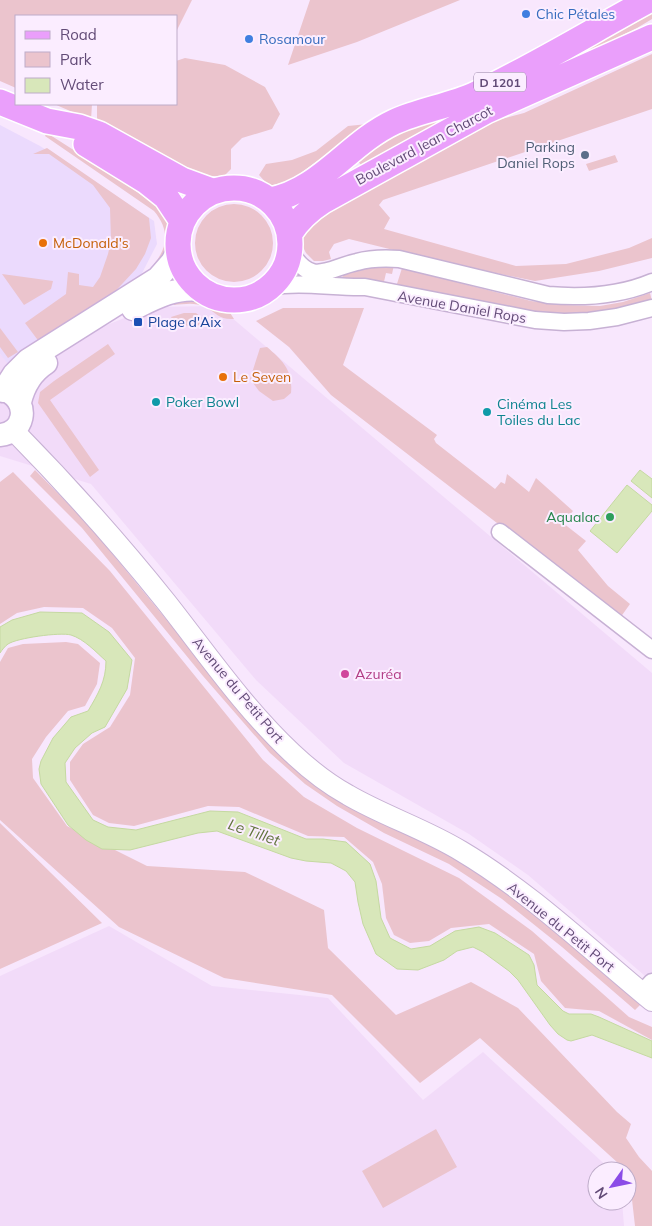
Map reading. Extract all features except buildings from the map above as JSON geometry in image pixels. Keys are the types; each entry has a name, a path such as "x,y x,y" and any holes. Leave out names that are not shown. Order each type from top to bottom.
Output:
{"main road":[{"name":"Boulevard Jean Charcot","path":"270,200 296,192 312,183 369,136 393,122 474,95 650,0"},
{"name":"Boulevard Jean Charcot","path":"290,242 297,221 306,212 323,201 478,116 652,36"},
{"path":"0,102 47,121 146,181 166,196 182,221"},
{"path":"47,121 99,134 182,180 212,192"},
{"path":"224,188 244,188 260,193 270,200 282,215 290,242 287,265 280,277 271,287 254,297 236,301 217,298 200,290 189,279 178,251 182,221 190,209 200,198 224,188"},
{"path":"7,394 14,374 28,360 158,278 172,262 178,251"},
{"path":"7,394 27,382 33,373 60,354 114,319 166,293 188,289 200,290"},
{"path":"7,394 22,408 21,420 7,433"}],"street":[{"name":"Avenue Daniel Rops","path":"290,242 296,261 305,270 318,274 355,262 376,258 399,259 548,295 570,297 608,295 652,282"},
{"name":"Avenue Daniel Rops","path":"271,287 285,284 365,288 535,320 564,322 617,317 652,308"},
{"name":"Avenue du Petit Port","path":"7,433 89,509 248,705 292,753 321,778 348,795 459,850 488,868 649,992"},
{"path":"500,532 652,650"}],"shaded area":[{"path":"0,125 40,146 154,221 157,244 139,279 9,365 0,354"},
{"path":"218,306 652,673 652,982 528,875 469,834 344,763 256,680 91,484 0,456 0,354 9,364 152,307"},
{"path":"109,926 212,986 328,998 423,1100 483,1052 601,1161 587,1161 587,1211 623,1211 624,1226 0,1226 0,976"}],"green space":[{"path":"0,0 192,0 178,28 178,15 15,15 15,88 0,81"},
{"path":"310,0 460,0 357,42 288,65"},
{"path":"652,5 652,19 637,28 575,58 365,170 357,160 379,139"},
{"path":"652,54 652,109 383,200 379,205 390,218 384,229 516,266 566,264 629,248 652,238 652,258 599,271 535,281 442,262 349,239 334,244 329,252 331,259 314,261 306,253 301,243 306,229 315,220 487,123 524,113"},
{"path":"185,58 225,65 265,87 280,114 272,129 242,138 231,149 231,169 224,176 202,176 97,122 97,105 178,105 178,60"},
{"path":"56,105 92,105 91,120"},
{"path":"368,124 290,181 269,186 259,175 266,164 292,160 316,151 348,126"},
{"path":"47,133 119,179 158,207 168,226 169,239 169,250 159,266 154,264 165,244 165,231 154,211 45,136"},
{"path":"47,148 149,218 151,238 145,254 136,269 110,297 40,343 25,323 66,294 68,272 79,274 79,285 93,287 100,277 111,240 110,208 93,185 49,154 33,154"},
{"path":"615,155 618,162 589,171 586,164"},
{"path":"226,204 242,204 256,210 267,221 273,235 273,251 267,265 256,276 242,282 226,282 212,276 201,265 195,251 195,235 201,221 212,210"},
{"path":"394,265 392,274 386,273 383,286 343,279 342,273 365,266"},
{"path":"402,268 531,301 564,305 600,306 623,302 650,293 652,301 631,309 544,318 396,287"},
{"path":"2,274 53,281 51,289 24,305"},
{"path":"172,299 202,300 227,308 234,319 221,317 197,304 174,305"},
{"path":"283,308 364,308 343,365 437,435 434,439 436,443 495,489 501,482 505,484 507,474 529,492 536,478 573,511 563,523 586,541 578,550 608,586 630,604 620,618 331,395 289,347 256,321"},
{"path":"184,313 196,313 206,321 205,325 187,326 184,323 177,328 171,317"},
{"path":"0,328 18,352 8,358 0,347"},
{"path":"108,344 115,354 50,400 99,470 90,477 38,403 40,392"},
{"path":"267,347 278,357 289,372 291,393 284,399 273,401 259,391 250,379 260,348"},
{"path":"35,470 87,523 230,697 373,818 452,856 502,888 641,1004 635,1010 562,947 502,899 449,864 384,833 337,806 305,784 270,753 203,676 82,528 30,476"},
{"path":"13,472 110,571 263,760 304,797 357,828 459,878 532,931 629,1017 652,1027 652,1040 599,1011 565,1008 541,981 534,954 489,924 451,928 429,941 410,943 394,935 386,918 382,884 373,862 344,837 308,836 239,807 208,806 134,826 109,823 93,815 70,780 70,762 83,744 110,727 130,695 135,658 112,628 83,608 44,607 17,613 0,624 0,482"},
{"path":"66,642 78,644 100,663 97,684 85,706 68,711 46,737 32,759 33,778 67,826 147,866 245,872 324,910 328,948 396,1015 471,982 518,1008 617,1112 631,1124 626,1138 639,1157 652,1171 652,1226 635,1226 633,1211 637,1211 637,1161 616,1161 480,1038 420,1083 332,995 224,978 119,927 0,820 0,662 8,648 23,644"},
{"path":"0,823 102,923 0,969"},
{"path":"436,1129 457,1167 383,1208 362,1171"}],"water":[{"path":"640,470 652,479 652,498 631,481"},
{"path":"627,485 652,505 652,511 617,553 590,531"},
{"name":"Le Tillet","path":"40,612 82,613 109,632 132,660 127,689 105,727 92,733 75,748 65,763 66,782 93,820 108,827 136,830 210,811 238,812 306,839 346,842 370,864 376,881 381,918 390,938 411,949 430,946 455,931 479,927 495,933 529,955 534,965 537,985 563,1011 569,1014 591,1014 652,1041 652,1058 592,1035 571,1041 567,1040 550,1025 518,980 509,971 473,947 457,951 444,960 418,970 397,969 376,954 363,924 355,882 346,871 331,863 291,858 217,831 198,833 130,850 102,849 86,840 68,825 41,784 39,769 53,738 71,717 88,711 103,681 106,661 81,639 66,634 29,638 13,642 8,644 0,653 0,627 12,620"}],"place":[{"name":"Chic Pétales","path":"526,14"},
{"name":"Rosamour","path":"249,39"},
{"name":"Parking Daniel Rops","path":"585,155"},
{"name":"McDonald's","path":"43,243"},
{"name":"Plage d'Aix","path":"138,322"},
{"name":"Le Seven","path":"223,377"},
{"name":"Poker Bowl","path":"156,402"},
{"name":"Cinéma Les Toiles du Lac","path":"487,412"},
{"name":"Aqualac","path":"610,517"},
{"name":"Azuréa","path":"345,674"}]}
